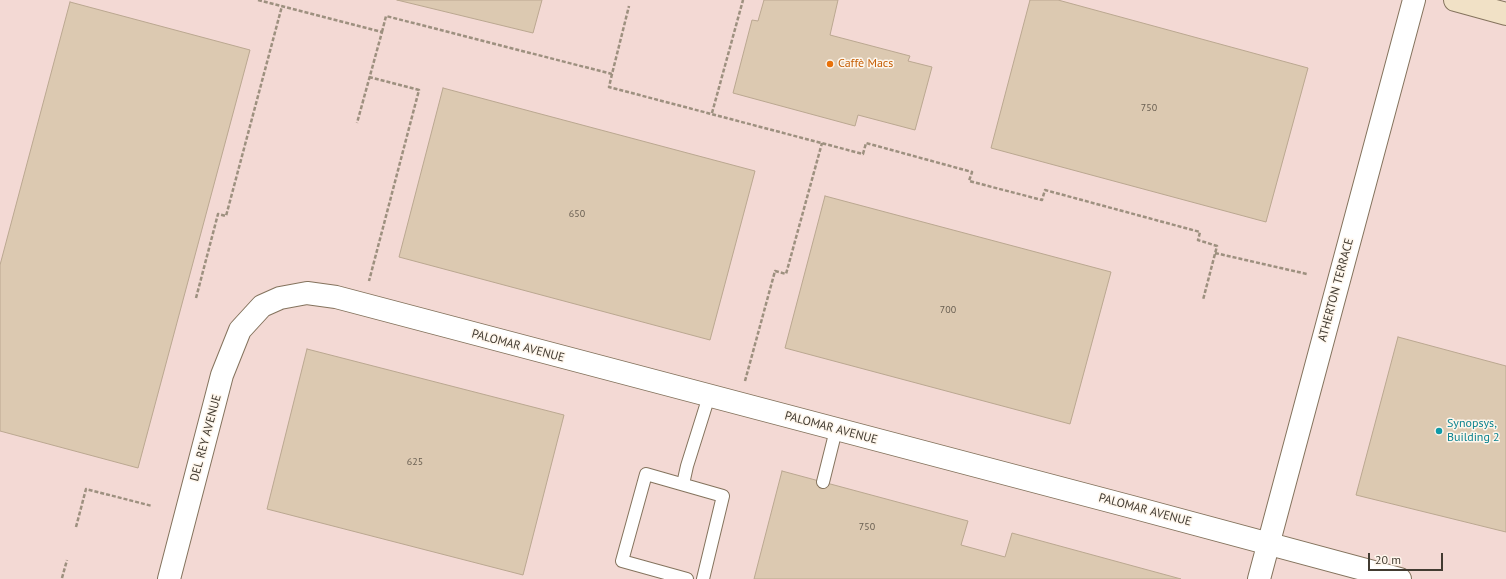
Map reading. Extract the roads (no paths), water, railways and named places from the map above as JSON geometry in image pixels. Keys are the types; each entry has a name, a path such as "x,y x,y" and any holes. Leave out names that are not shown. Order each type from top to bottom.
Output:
{"street":[{"name":"ATHERTON TERRACE","path":"1258,579 1269,544 1414,0"},
{"path":"1455,0 1506,14"},
{"name":"PALOMAR AVENUE","path":"262,306 280,298 307,293 336,297 1400,579"},
{"name":"DEL REY AVENUE","path":"169,579 222,375 240,330 262,306"}],"lane":[{"path":"683,484 709,396"},
{"path":"823,482 836,430"},
{"path":"687,579 622,561 646,474 723,496 703,579"}],"place":[{"name":"Caffè Macs","path":"830,64"},
{"name":"Synopsys, Building 2","path":"1439,431"}]}
